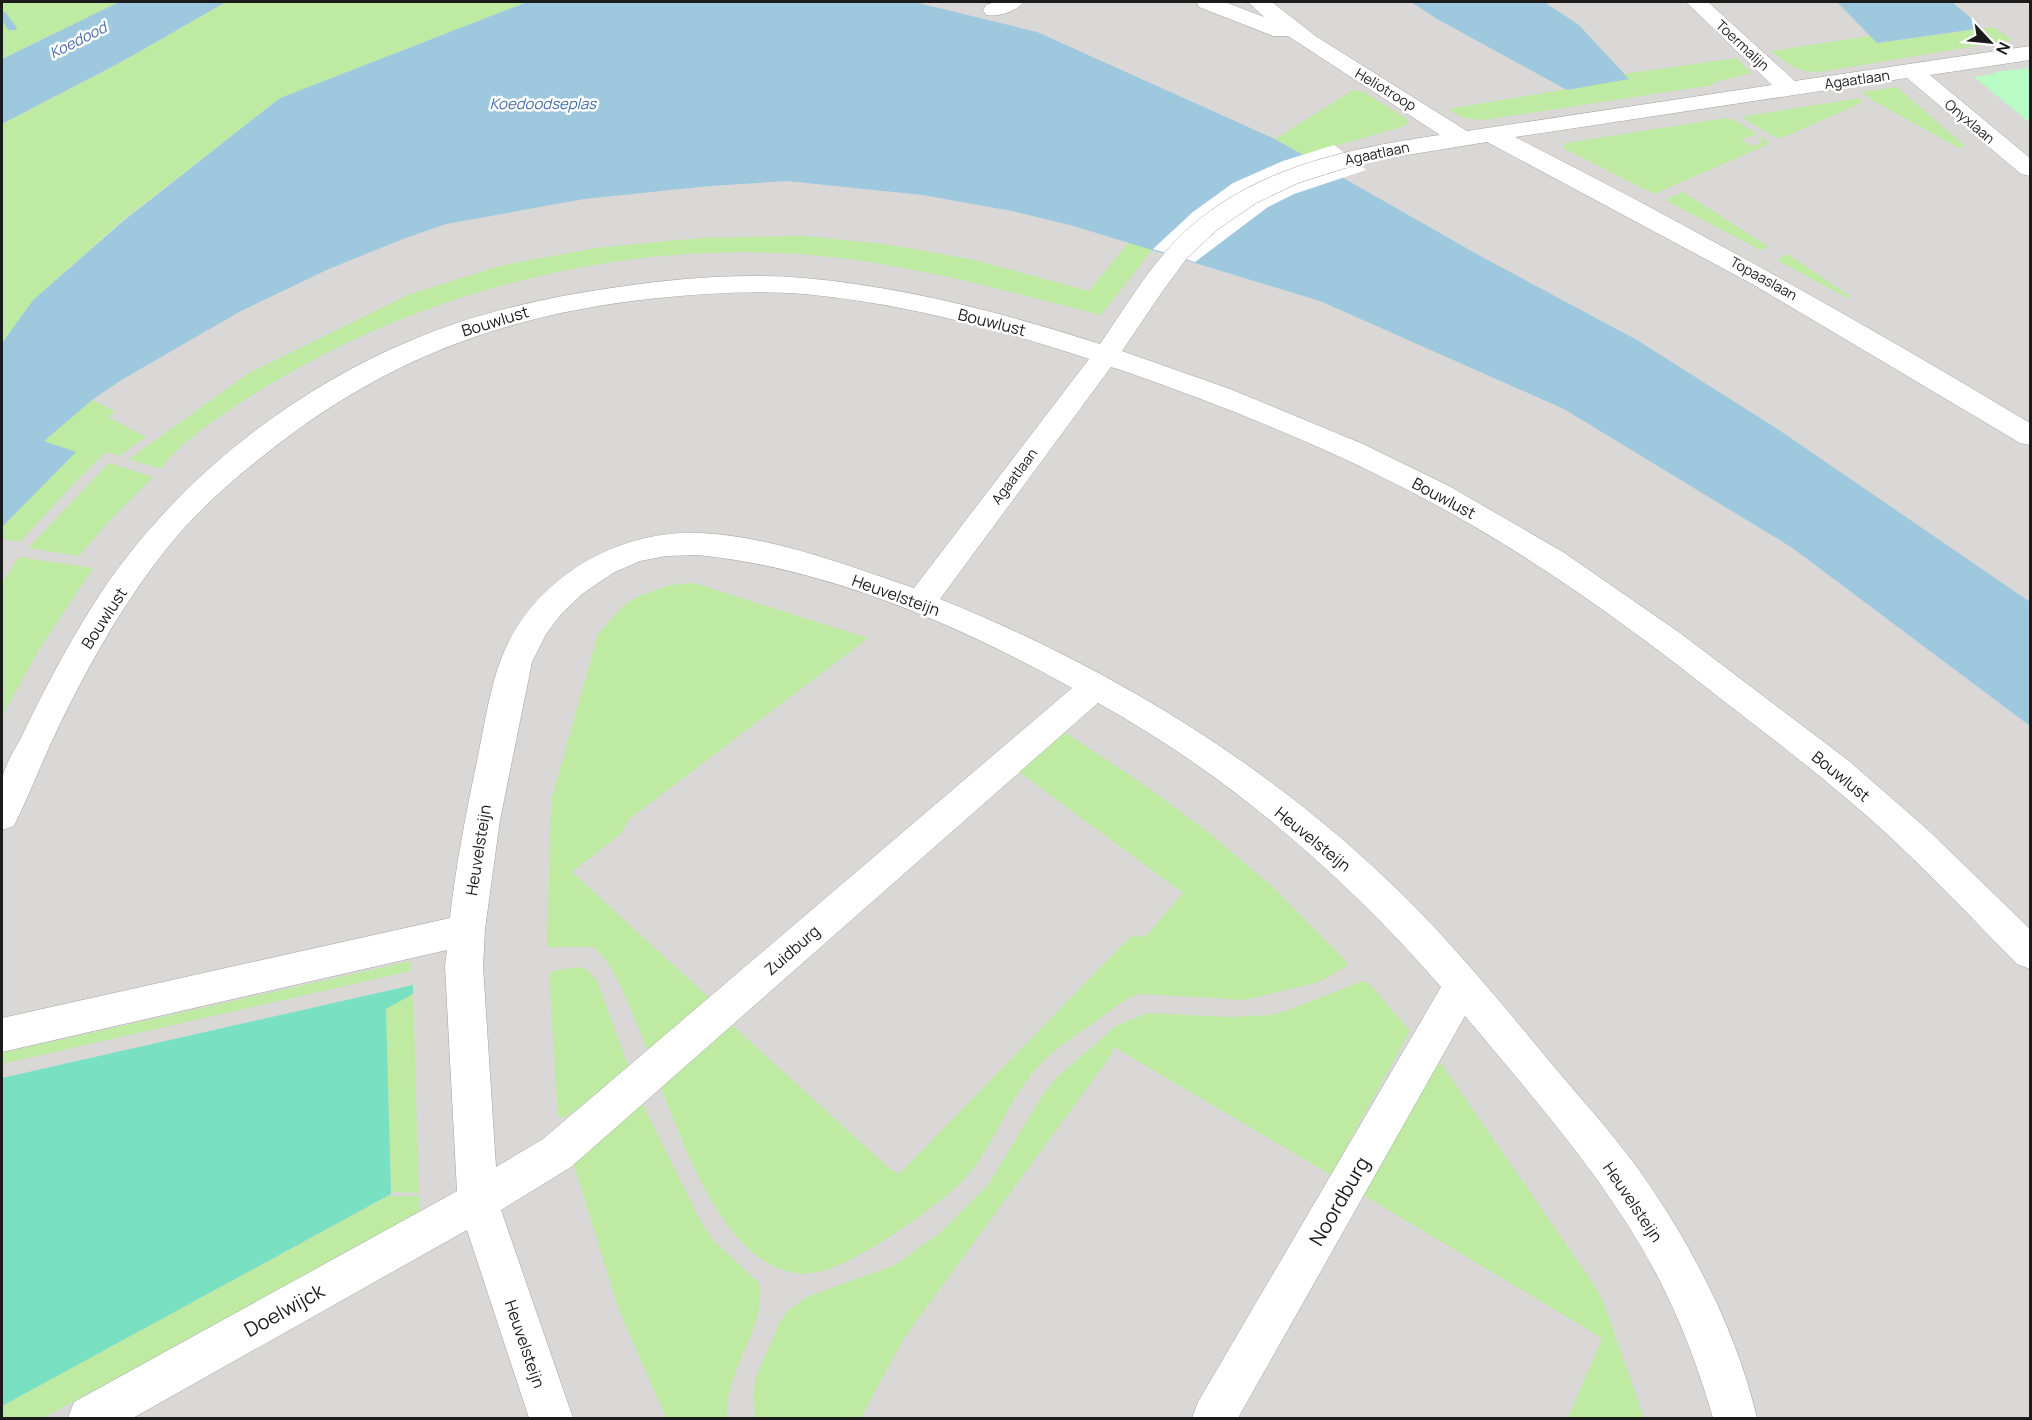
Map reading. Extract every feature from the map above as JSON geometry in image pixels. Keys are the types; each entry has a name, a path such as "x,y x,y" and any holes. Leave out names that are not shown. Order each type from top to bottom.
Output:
{"street":[{"name":"Heliotroop","path":"1207,2 1309,42"},
{"name":"Heliotroop","path":"1259,2 1309,42 1462,138"},
{"name":"Toermalijn","path":"1696,2 1791,89"},
{"name":"Agaatlaan","path":"920,603 1106,355 1175,256 1210,223 1261,190 1294,176 1350,158 1462,138 2031,53"},
{"name":"Onyxlaan","path":"1911,71 2031,169"},
{"name":"Topaaslaan","path":"1490,134 1707,246 1973,400 2025,427"},
{"name":"Bouwlust","path":"2,816 30,753 87,644 158,538 206,488 266,438 320,398 401,353 492,321 547,306 681,286 752,283 810,286 893,299 1024,331 1106,355 1297,425 1388,468 1482,518 1539,552 1704,668 1838,773 1913,838 2031,953"},
{"name":"Heuvelsteijn","path":"551,1419 478,1201 464,980 466,930 483,813 518,654 533,626 543,613 591,571 626,553 657,545 682,543 724,545 759,551 871,585 973,625 1096,686 1203,753 1309,834 1377,893 1463,984 1618,1176 1653,1228 1690,1299 1718,1362 1735,1419"},
{"name":"Zuidburg","path":"478,1201 557,1153 1096,686"},
{"path":"2,1035 466,930"},
{"name":"Noordburg","path":"1214,1419 1463,984"},
{"name":"Doelwijck","path":"90,1419 478,1201"}],"shaded area":[{"path":"774,2 2030,2 2030,1418 2,1418 2,462 46,395"}],"green space":[{"path":"2,2 119,2 2,59"},
{"path":"226,2 527,2 280,98 122,221 33,300 2,343 2,124 125,60"},
{"path":"1993,27 2012,40 1820,72 1805,71 1794,67 1771,51 1870,36 1877,43"},
{"path":"1737,58 1751,73 1715,82 1713,85 1484,120 1464,118 1448,109 1628,79 1624,74"},
{"path":"2030,68 2030,123 1974,77 1995,74 1994,72"},
{"path":"1897,87 1965,146 1959,148 1870,99 1862,92"},
{"path":"1353,90 1364,92 1407,119 1408,123 1402,127 1303,155 1275,139"},
{"path":"1859,98 1863,102 1782,138 1773,136 1744,119 1746,116"},
{"path":"1726,118 1734,120 1757,134 1741,140 1753,146 1763,142 1758,138 1762,137 1769,144 1654,194 1563,148 1565,143"},
{"path":"1683,192 1769,247 1760,250 1665,200"},
{"path":"805,236 885,244 975,260 1089,291 1129,242 1153,249 1101,315 939,275 841,258 772,253 702,253 632,259 563,271 495,287 428,309 364,335 302,366 247,398 187,441 161,469 129,459 249,373 408,295 499,266 596,248 700,238"},
{"path":"1787,254 1850,296 1847,298 1777,260"},
{"path":"92,400 115,411 108,417 146,437 119,456 106,452 20,542 2,539 3,526 75,452 44,441"},
{"path":"109,463 153,477 109,521 79,556 28,548"},
{"path":"19,557 93,568 40,648 2,716 2,583"},
{"path":"694,583 868,638 628,820 622,833 572,872 715,1003 650,1058 618,980 601,954 592,947 547,947 551,801 598,634 624,605 639,596 670,585"},
{"path":"1066,733 1140,782 1208,832 1274,888 1345,960 1347,966 1319,982 1245,1000 1142,994 1130,998 1066,1042 1042,1062 1019,1092 978,1162 958,1185 919,1217 851,1260 829,1269 796,1273 770,1265 748,1248 727,1225 694,1168 660,1085 730,1023 890,1169 899,1174 1130,937 1146,936 1183,893 1015,769 1055,735"},
{"path":"411,961 411,971 2,1064 2,1053"},
{"path":"577,967 586,969 597,981 629,1068 566,1117 558,1117 549,975 553,971"},
{"path":"1360,982 1368,982 1410,1031 1331,1175 1114,1047 1109,1058 904,1338 861,1418 755,1418 753,1395 756,1377 787,1311 809,1296 895,1265 941,1232 988,1185 1042,1096 1057,1077 1116,1026 1147,1013 1230,1017 1270,1015"},
{"path":"413,985 413,994 386,1009 391,1194 2,1406 2,1078"},
{"path":"413,994 419,1193 391,1192 386,1009"},
{"path":"1433,1059 1440,1062 1593,1283 1605,1306 1644,1418 1568,1418 1602,1338 1355,1190"},
{"path":"641,1101 702,1224 713,1240 760,1284 757,1319 732,1384 727,1418 666,1418 619,1310 572,1159"},
{"path":"388,1196 419,1196 420,1214 43,1418 2,1418 2,1406"}],"water":[{"name":"Koedood","path":"119,2 226,2 125,60 2,124 2,59"},
{"name":"Koedoodseplas","path":"527,2 914,2 1037,32 1275,139 1482,257 1637,340 1779,430 2030,602 2030,726 1791,547 1564,409 1320,301 1070,225 1012,211 923,195 787,181 710,186 584,199 446,224 331,268 241,311 123,379 92,400 44,441 76,452 2,527 2,343 33,300 123,221 280,98"},
{"path":"1411,2 1544,2 1579,25 1629,79 1567,90 1437,19"},
{"path":"1837,2 1952,2 1983,28 1877,43"}],"pier":[{"path":"1334,145 1366,170 1294,194 1268,207 1195,262 1153,249 1193,212 1233,183 1283,161"}],"waterway":[{"path":"2,14 12,28"}]}
